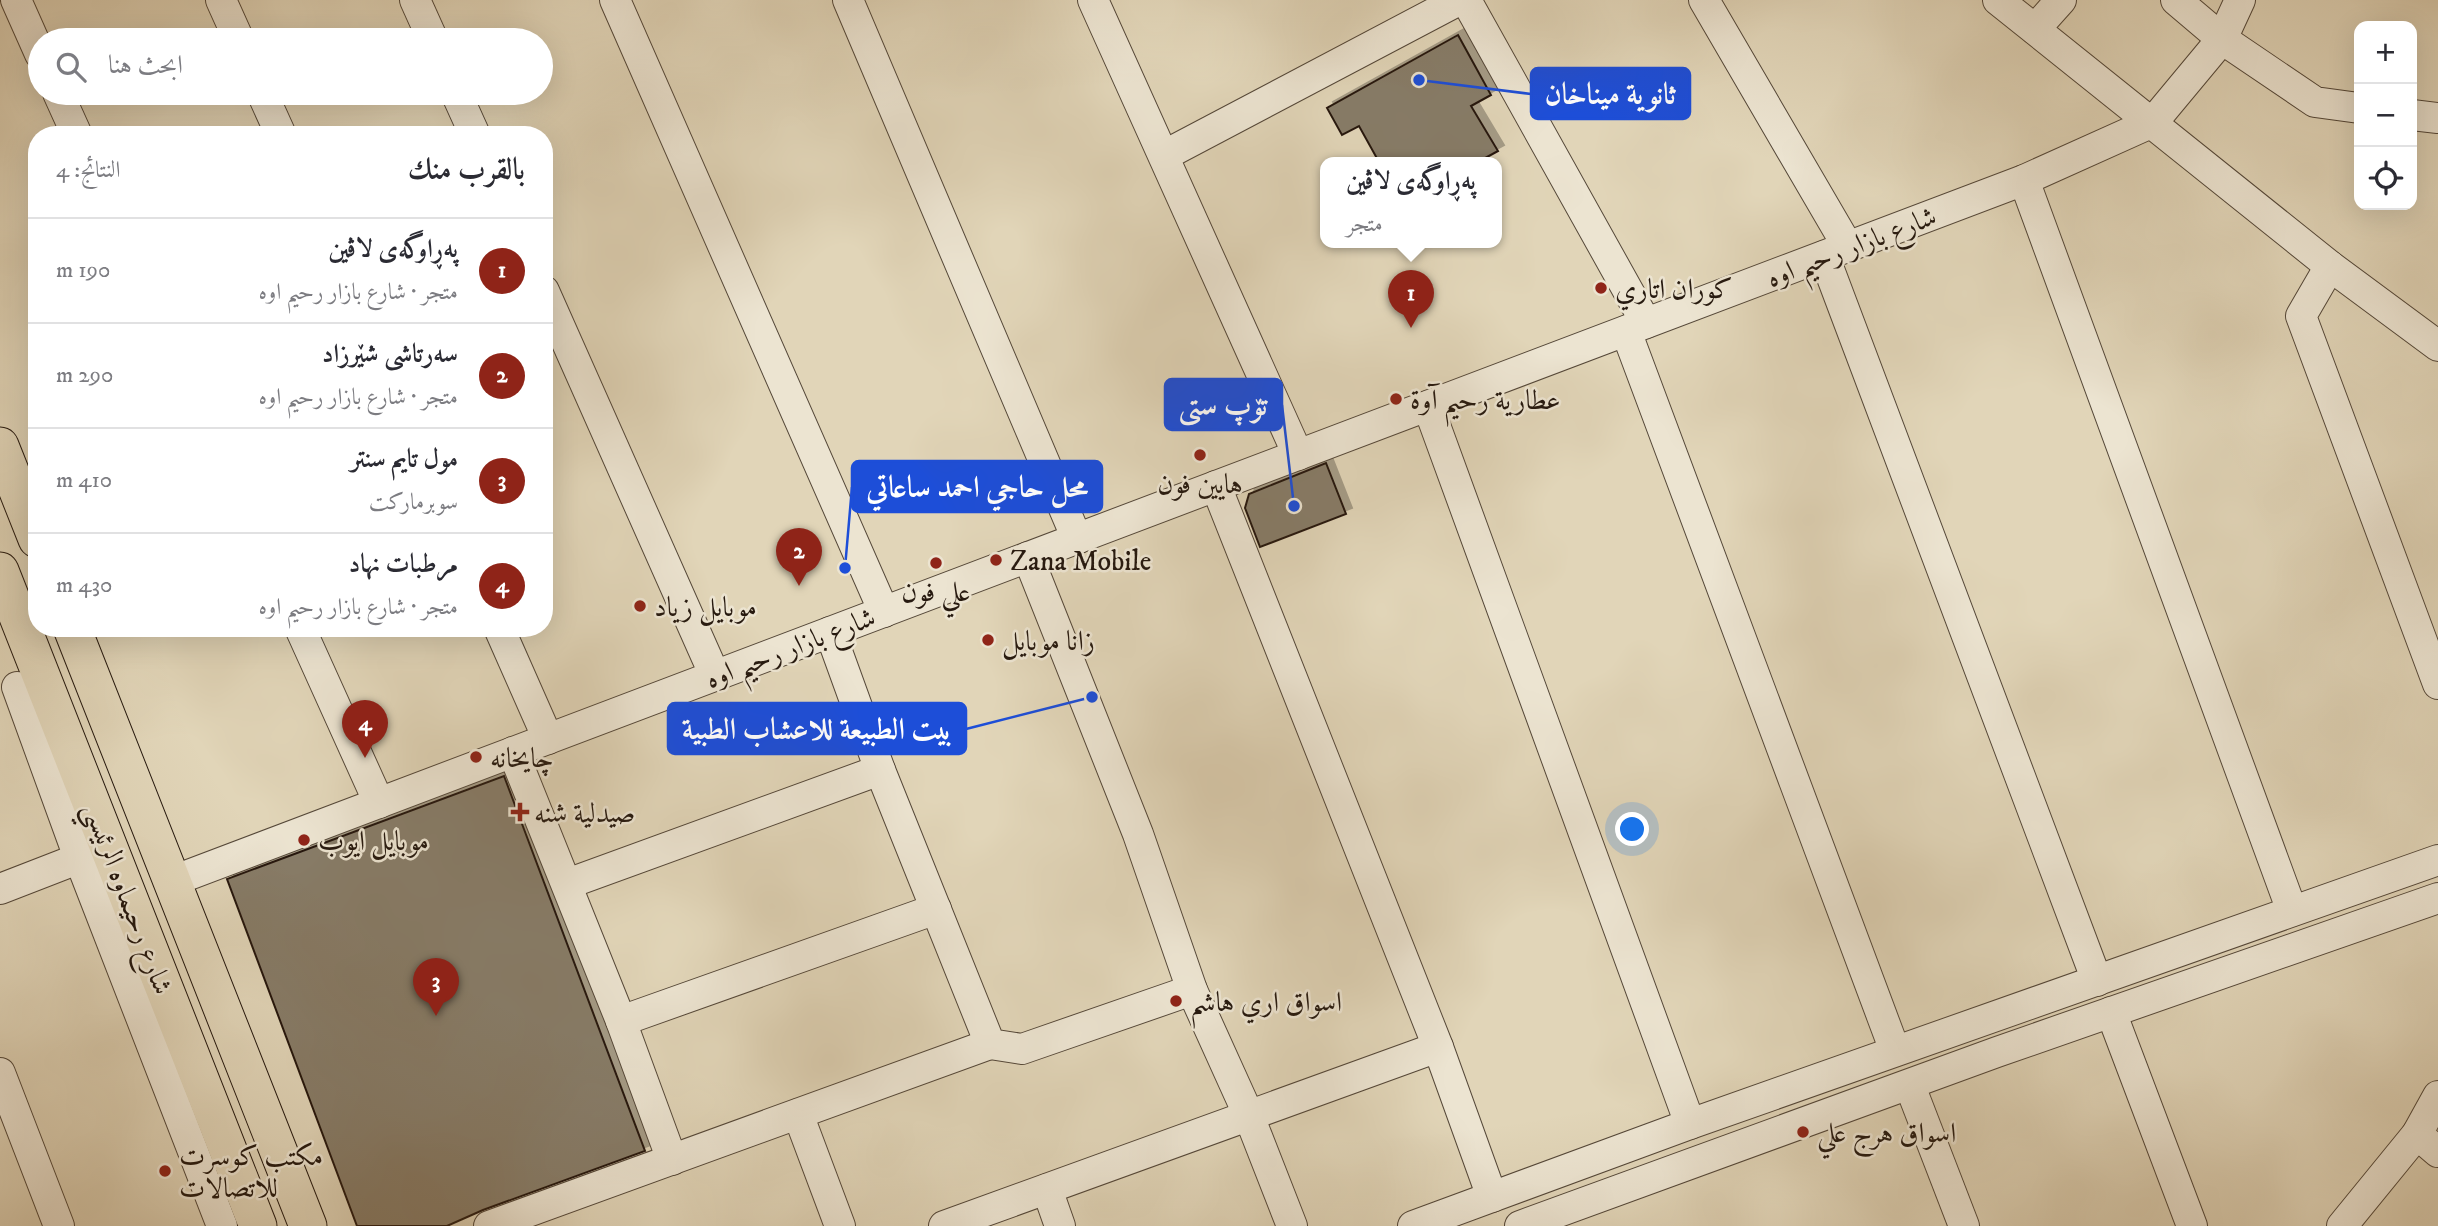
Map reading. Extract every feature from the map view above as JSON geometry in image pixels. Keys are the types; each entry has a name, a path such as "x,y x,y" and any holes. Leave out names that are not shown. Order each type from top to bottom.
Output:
{"main road":[{"path":"0,446 28,516"},
{"name":"شارع رحيماوه الرئيسي","path":"0,571 20,686 258,1226"},
{"name":"شارع رحيماوه الرئيسي","path":"75,637 308,1226"}],"street":[{"path":"16,0 28,28"},
{"path":"221,0 234,28"},
{"path":"415,0 428,28"},
{"path":"615,0 884,612"},
{"path":"848,0 1077,539"},
{"path":"1093,0 1298,455"},
{"path":"1165,155 1459,0"},
{"path":"1466,0 1636,327 1895,1052"},
{"path":"1704,0 1836,251 2097,981"},
{"path":"1998,0 2330,265 2437,343"},
{"path":"2035,29 2060,0"},
{"path":"2176,0 2222,39 2315,102 2354,107"},
{"path":"2153,122 2222,39 2240,0"},
{"path":"63,105 73,126"},
{"path":"267,105 277,126"},
{"path":"461,105 471,126"},
{"path":"2417,116 2438,118"},
{"name":"شارع بازار رحيم اوه","path":"170,882 2024,180 2153,122"},
{"path":"2024,180 2292,911"},
{"path":"2330,265 2301,316 2438,684"},
{"path":"553,310 715,676"},
{"path":"1428,406 1690,1124"},
{"path":"1216,486 1438,1048 1492,1197"},
{"path":"1028,557 1138,834 1192,990 1249,1116 1292,1226"},
{"path":"830,632 880,770 990,1045"},
{"path":"304,637 379,803"},
{"path":"503,637 548,739"},
{"path":"20,686 80,858 222,1226"},
{"path":"513,752 621,1021 672,1160"},
{"path":"566,884 880,770"},
{"path":"0,889 80,858"},
{"path":"1413,1226 1690,1124 2438,860"},
{"path":"1520,1226 1910,1086 1997,1052 2438,898"},
{"path":"621,1021 936,909"},
{"path":"491,1226 990,1045 1022,1049 1192,990"},
{"path":"2111,1012 2192,1226"},
{"path":"1983,1022 1997,1052"},
{"path":"944,1226 1438,1048"},
{"path":"0,1073 59,1226"},
{"path":"1910,1086 1964,1226"},
{"path":"2342,1226 2427,1143 2438,1096"},
{"path":"798,1114 840,1226"},
{"path":"1047,1188 1060,1226"}],"building":[{"path":"1458,35 1491,95 1471,106 1498,151 1487,157 1376,157 1359,126 1342,135 1327,108"},
{"path":"1326,463 1346,514 1260,547 1245,508 1249,494"},
{"path":"504,776 645,1151 483,1210 447,1226 357,1226 227,879"}],"place":[{"name":"ثانوية ميناخان","path":"1419,80"},
{"name":"كوران اتاري","path":"1601,288"},
{"name":"پەڕاوگەی لاڤین","path":"1411,328"},
{"name":"عطارية رحيم آوة","path":"1396,399"},
{"name":"هايين فون","path":"1200,455"},
{"name":"تۆپ ستی","path":"1294,506"},
{"name":"Zana Mobile","path":"996,560"},
{"name":"علي فون","path":"936,563"},
{"name":"محل حاجي احمد ساعاتي","path":"845,568"},
{"name":"سەرتاشی شێرزاد","path":"799,586"},
{"name":"موبايل زياد","path":"640,606"},
{"name":"زانا موبايل","path":"988,640"},
{"name":"بيت الطبيعة للاعشاب الطبية","path":"1092,697"},
{"name":"چایخانە","path":"476,757"},
{"name":"مرطبات نهاد","path":"365,758"},
{"name":"صيدلية شنه","path":"520,812"},
{"name":"موبايل ايوب","path":"304,840"},
{"name":"اسواق اري هاشم","path":"1176,1001"},
{"name":"مول تايم سنتر","path":"436,1016"},
{"name":"اسواق هرج علي","path":"1803,1132"},
{"name":"مكتب كوسرت للاتصالات","path":"165,1171"}]}
